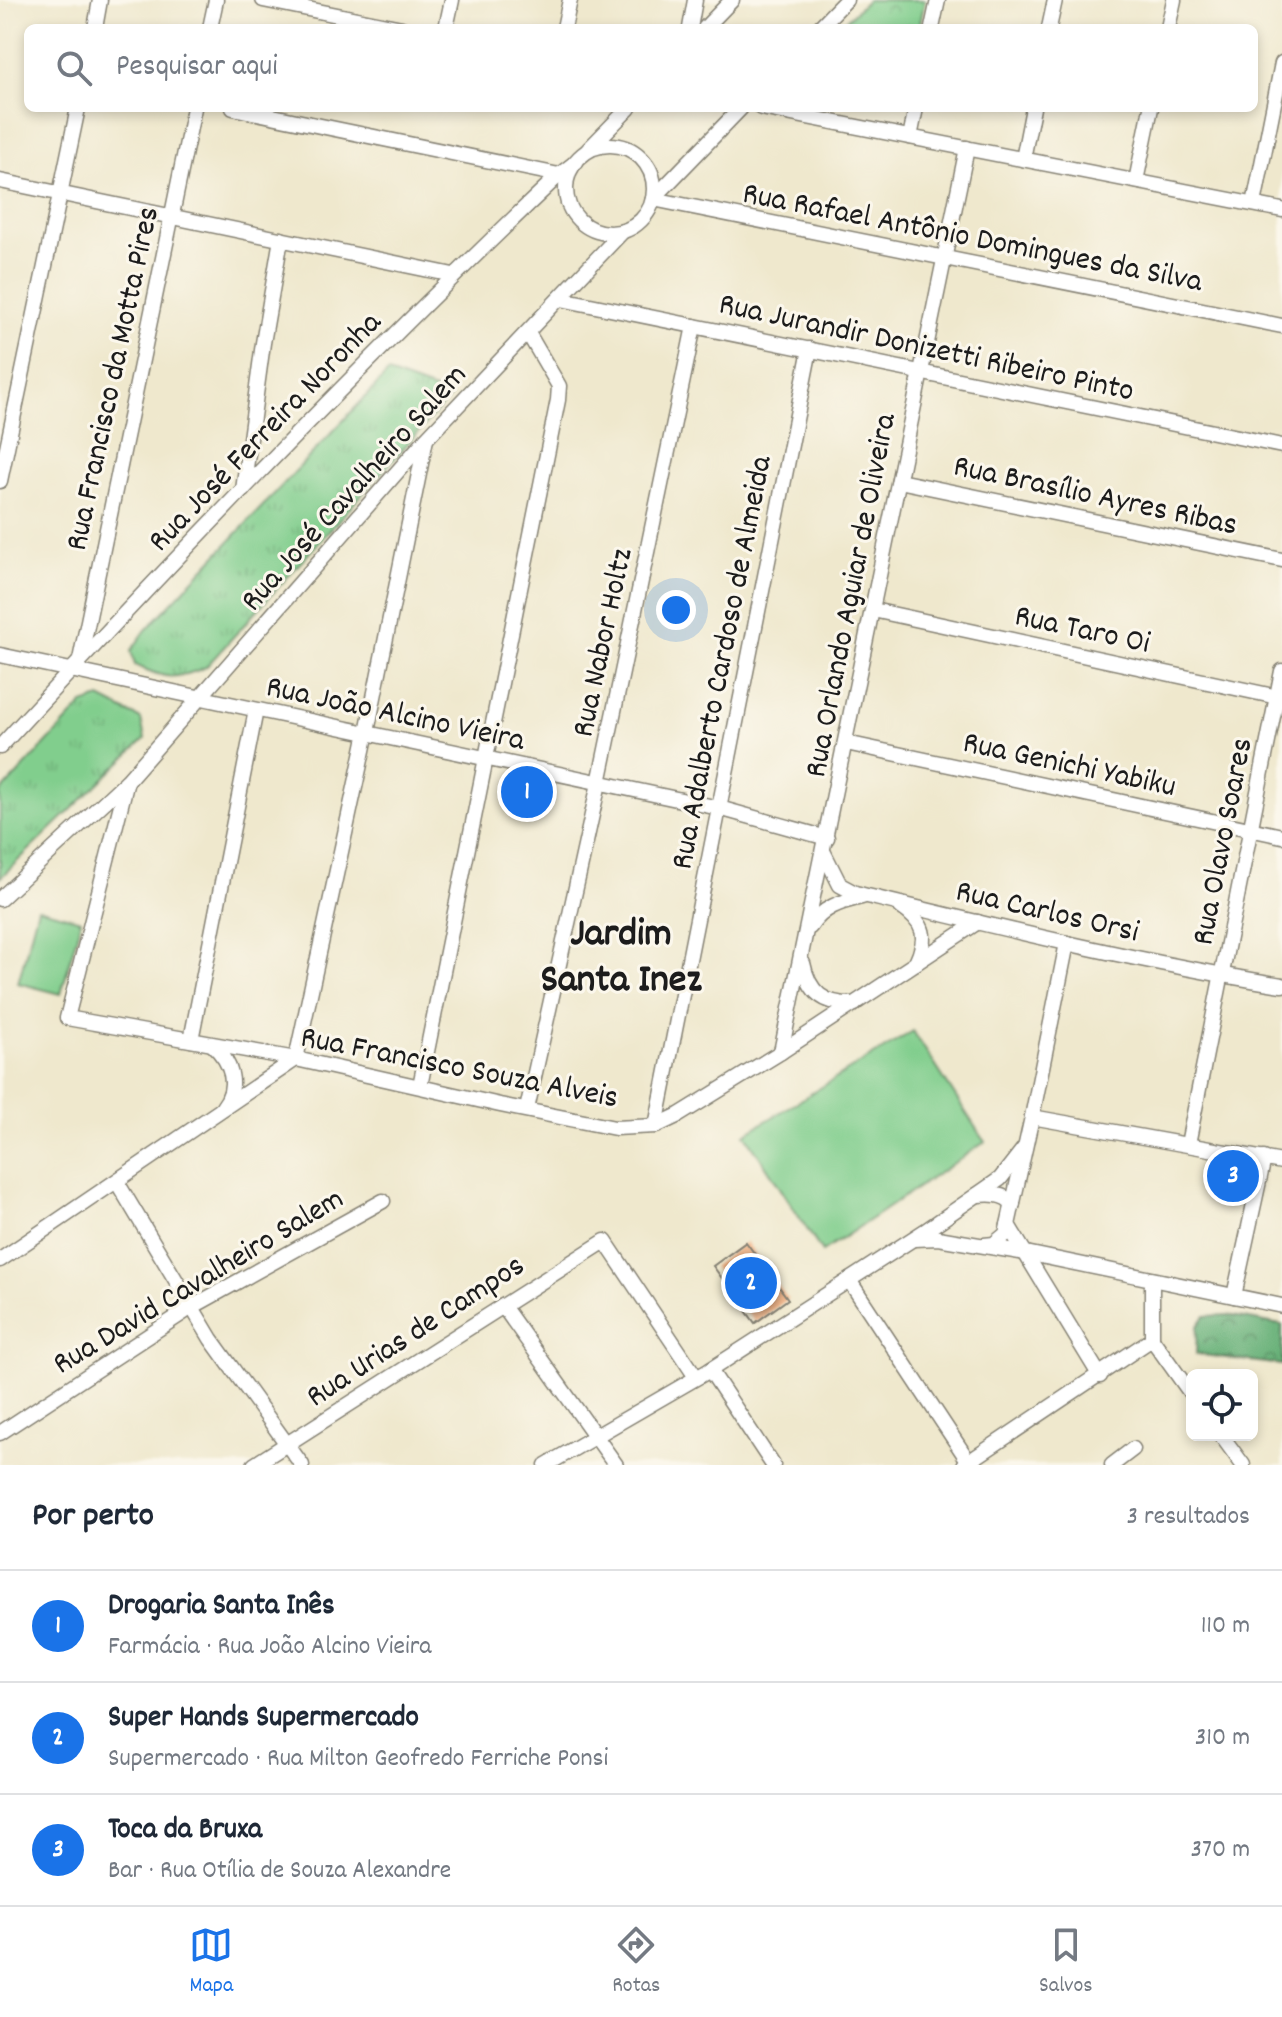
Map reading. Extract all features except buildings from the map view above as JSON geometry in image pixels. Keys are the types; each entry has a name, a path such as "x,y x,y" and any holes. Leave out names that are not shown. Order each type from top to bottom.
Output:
{"street":[{"path":"96,24 100,0"},
{"path":"211,24 216,0"},
{"path":"263,0 332,7 389,24"},
{"path":"447,24 452,0"},
{"path":"565,24 570,0"},
{"path":"691,24 695,0"},
{"path":"709,24 732,0"},
{"path":"823,24 846,0"},
{"path":"933,24 938,0"},
{"path":"1050,24 1055,0"},
{"path":"1169,24 1174,0"},
{"path":"1254,204 1282,63"},
{"path":"0,481 77,112"},
{"name":"Rua Francisco da Motta Pires","path":"76,665 193,112"},
{"path":"252,112 559,175"},
{"name":"Rua José Ferreira Noronha","path":"0,747 371,358 453,275 581,158 625,112"},
{"path":"653,199 652,175 637,154 613,146 596,148 581,158 568,177 567,194 576,217 597,231 623,231 645,216 653,199 737,112"},
{"path":"782,112 1282,210"},
{"path":"910,137 915,112"},
{"path":"1023,159 1032,112"},
{"path":"1136,181 1150,112"},
{"name":"Rua Orlando Aguiar de Oliveira","path":"781,1052 967,148"},
{"path":"0,181 453,275"},
{"name":"Rua Rafael Antônio Domingues da Silva","path":"653,199 1282,326"},
{"name":"Rua José Cavalheiro Salem","path":"0,899 127,781 426,439 623,231"},
{"path":"243,490 281,239"},
{"name":"Rua Jurandir Donizetti Ribeiro Pinto","path":"561,299 1282,446"},
{"name":"Rua Nabor Holtz","path":"527,1109 599,783 694,326"},
{"path":"420,1086 558,400 559,386 528,333"},
{"name":"Rua Adalberto Cardoso de Almeida","path":"656,1126 810,349"},
{"path":"0,1260 296,1059 426,439"},
{"name":"Rua Brasílio Ayres Ribas","path":"899,481 1282,560"},
{"name":"Rua Taro Oi","path":"873,610 1279,697"},
{"name":"Rua João Alcino Vieira","path":"0,655 76,665 201,698 719,808 825,846"},
{"name":"Rua Olavo Soares","path":"1188,1144 1282,671"},
{"path":"191,1040 256,710"},
{"name":"Rua Genichi Yabiku","path":"846,743 1282,836"},
{"name":"Rua José Cavalheiro Salem","path":"67,1018 127,781"},
{"name":"Rua Carlos Orsi","path":"825,846 840,885 846,890 1067,943 1223,976 1282,985"},
{"path":"807,933 815,920 836,903 867,896"},
{"path":"896,903 918,921 923,931 924,940 916,963"},
{"name":"Rua Francisco Souza Alveis","path":"67,1018 296,1059 615,1128 656,1126 781,1052 978,922"},
{"path":"981,1246 1001,1240 1008,1225 1067,943"},
{"path":"802,955 812,989 823,998 840,1004 855,1004"},
{"path":"213,1044 230,1066 233,1083 229,1100 221,1111"},
{"path":"1032,1117 1282,1162"},
{"path":"546,1465 710,1370 919,1235 1000,1179 1025,1147"},
{"path":"1234,1296 1264,1158"},
{"path":"117,1182 211,1339 302,1465"},
{"path":"976,1195 998,1195 1013,1204"},
{"name":"Rua David Cavalheiro Salem","path":"0,1433 192,1307 383,1201"},
{"path":"938,1222 937,1232 946,1240"},
{"path":"1008,1225 1100,1376"},
{"path":"919,1235 1026,1253 1282,1306"},
{"name":"Rua Urias de Campos","path":"254,1465 605,1241 696,1377"},
{"path":"849,1280 966,1463 1152,1339"},
{"path":"1152,1280 1152,1339 1186,1387"},
{"path":"503,1306 616,1465"},
{"path":"710,1370 773,1465"},
{"path":"1225,1441 1243,1465"},
{"path":"1112,1465 1133,1449"}],"green space":[{"path":"867,0 925,0 920,24 842,24"},
{"path":"388,373 451,396 206,667 186,675 170,676 135,665 131,651 146,630"},
{"path":"100,698 141,719 145,739 0,878 0,793 83,704"},
{"path":"38,908 81,920 61,994 18,983"},
{"path":"913,1031 985,1142 822,1252 745,1134"},
{"path":"1228,1315 1282,1325 1282,1365 1196,1354 1197,1327 1205,1316"}],"place":[{"name":"Drogaria Santa Inês","path":"527,792"},
{"name":"Toca da Bruxa","path":"1233,1176"},
{"name":"Super Hands Supermercado","path":"751,1283"}],"district":[{"name":"Jardim Santa Inez","path":"621,953"}]}
